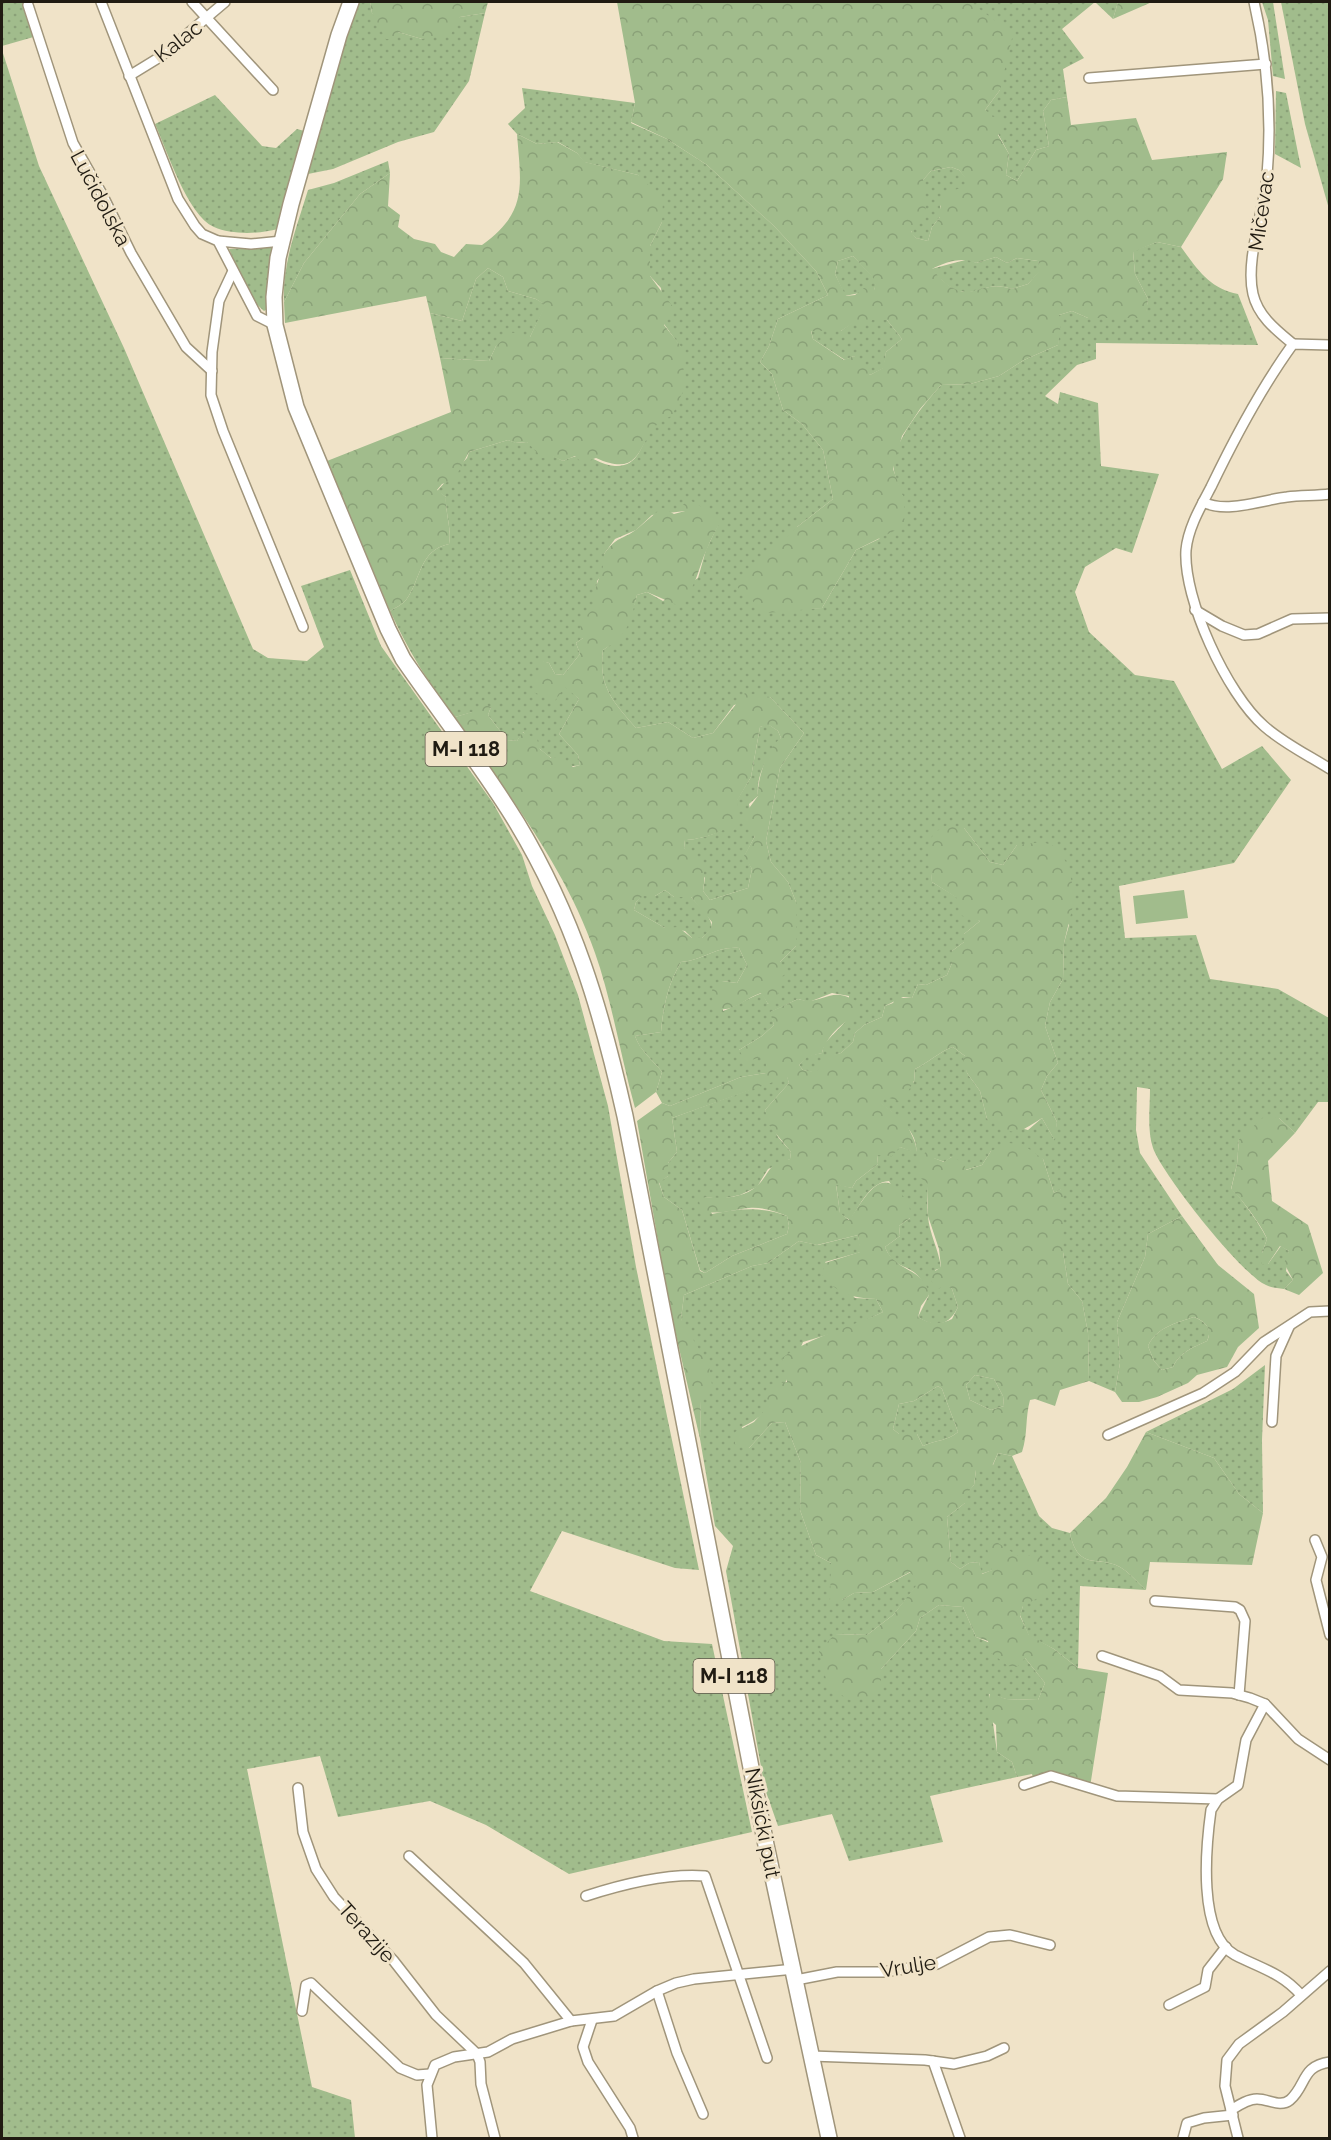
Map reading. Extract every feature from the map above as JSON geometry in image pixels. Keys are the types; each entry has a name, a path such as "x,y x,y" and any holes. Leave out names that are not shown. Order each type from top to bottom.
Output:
{"main road":[{"name":"M-I 118","path":"275,325 274,297 282,241 339,34 351,2"},
{"name":"Nikšićki put","path":"275,325 296,407 388,629 403,659 519,826 561,908 590,979 604,1024 625,1116 766,1845 829,2139"}],"street":[{"path":"192,2 273,90"},
{"name":"Kalac","path":"129,76 160,57 225,2"},
{"name":"Mičevac","path":"1254,2 1266,64 1269,150 1267,178 1252,271 1253,293 1259,310 1275,329 1293,344"},
{"path":"104,3 129,76 182,207 202,234 218,241 251,244 282,241"},
{"name":"Lučidolska","path":"28,5 72,143 102,194 130,253 186,347 212,371"},
{"path":"1089,78 1266,64"},
{"path":"218,241 257,316 275,325"},
{"path":"233,272 219,301 211,395 223,431 289,587 303,627"},
{"path":"1329,345 1293,344 1255,402 1203,502 1186,548 1186,576 1195,610 1237,693 1264,727 1329,769"},
{"path":"1203,502 1212,507 1236,506 1290,497 1329,494"},
{"path":"1195,610 1222,626 1244,635 1258,634 1292,619 1329,618"},
{"path":"1108,1435 1203,1393 1235,1372 1264,1342 1310,1312 1329,1311"},
{"path":"1272,1422 1276,1356 1289,1327"},
{"path":"1315,1540 1322,1557 1316,1580 1329,1635"},
{"path":"1155,1601 1235,1607 1240,1610 1245,1622 1239,1695"},
{"path":"1102,1656 1160,1676 1179,1690 1239,1695 1265,1704 1298,1739 1329,1760"},
{"path":"1265,1704 1246,1740 1238,1785 1218,1799 1211,1810 1207,1891 1210,1912 1221,1941 1226,1947 1233,1954 1275,1972 1301,1995"},
{"path":"1024,1785 1051,1776 1117,1796 1218,1799"},
{"name":"Terazije","path":"298,1788 303,1832 316,1869 334,1897 393,1960 435,2015 477,2054"},
{"path":"410,1856 524,1963 571,2021"},
{"path":"586,1896 637,1882 690,1875 705,1876 711,1886 738,1976 767,2058"},
{"name":"Vrulje","path":"795,1975 883,1972 937,1964 989,1937 1010,1935 1050,1945"},
{"path":"1169,2005 1205,1987 1208,1970 1226,1947"},
{"path":"1238,2139 1225,2086 1227,2060 1239,2044 1329,1971"},
{"path":"432,2139 428,2106 430,2074 435,2065 454,2057 488,2052 512,2038 571,2021 614,2016 657,1990 694,1979 795,1975"},
{"path":"302,2011 306,1985 311,1983 397,2065 417,2075 430,2074"},
{"path":"657,1990 677,2053 703,2114"},
{"path":"592,2020 583,2047 588,2062 630,2128 633,2139"},
{"path":"811,2056 933,2061 954,2064 987,2056 1004,2048"},
{"path":"477,2054 480,2062 481,2084 495,2139"},
{"path":"933,2061 960,2139"},
{"path":"1183,2139 1187,2123 1232,2113 1246,2101 1257,2099 1282,2104 1291,2099 1308,2071 1319,2063 1329,2062"}],"green space":[{"path":"2,2 28,2 37,36 2,46"},
{"path":"358,2 370,2 372,13 398,32 422,39 460,17 485,13 469,81 434,132 398,142 333,169 308,174 352,13"},
{"path":"370,2 488,2 485,13 460,17 451,34 422,39 398,32 396,39 386,39 372,13"},
{"path":"617,2 970,2 1013,34 1000,90 985,110 1004,123 998,135 1009,154 1006,175 1017,181 1036,150 1049,146 1043,111 1051,100 1067,97 1071,125 1136,118 1152,160 1227,152 1223,179 1181,247 1157,242 1133,252 1135,274 1148,299 1146,318 1088,318 1072,311 1059,315 1061,323 1058,345 1024,360 999,376 970,384 941,385 920,409 902,436 893,469 904,498 904,526 856,550 822,608 766,613 736,586 797,527 833,499 823,450 802,424 783,410 772,374 760,362 769,346 778,319 828,295 816,271 774,226 707,165 667,139 631,122 635,103","holes":["951,167 959,170 966,179 966,189 949,192 943,199 940,217 932,227 928,241 916,238 911,232 926,214 923,180 931,171","853,256 876,281 874,290 864,288 855,295 846,296 835,274 838,261","996,257 1007,263 1017,258 1038,261 1040,270 1028,284 1012,289 1000,286 965,292 955,289 932,269 954,261 966,260 976,263","872,320 887,320 902,339 886,352 883,368 870,375 863,361 854,356 844,360 813,339 811,331 841,331 853,323 862,327"]},
{"path":"970,2 1095,2 1062,29 1084,58 1063,69 1067,97 1051,100 1043,111 1049,146 1036,150 1017,181 1006,175 1009,154 985,110 1000,90"},
{"path":"1095,2 1118,2 1113,19"},
{"path":"1118,2 1152,2 1113,19"},
{"path":"1262,2 1273,2 1285,79 1273,76 1268,20"},
{"path":"1281,2 1329,2 1329,209 1305,124"},
{"path":"2,50 39,166 124,348 253,649 268,658 307,661 324,647 301,586 350,570 381,646 493,803 522,855 532,886 555,935 578,995 608,1106 636,1267 699,1570 675,1568 562,1531 530,1591 664,1641 712,1644 752,1832 569,1874 486,1825 430,1801 338,1817 320,1756 247,1769 312,2087 351,2100 355,2138 2,2138"},
{"path":"522,88 635,103 631,123 667,139 707,165 774,226 816,271 828,295 778,319 769,346 760,362 772,374 783,410 802,424 823,450 833,499 797,527 798,609 822,608 856,550 879,539 903,498 894,471 897,449 910,425 941,385 970,384 999,376 1024,360 1058,345 1059,315 1072,311 1088,318 1145,318 1148,299 1135,274 1133,251 1157,242 1181,247 1212,283 1238,294 1258,345 1096,343 1096,359 1077,365 1045,396 1058,404 1060,392 1098,403 1101,466 1159,474 1132,553 1116,548 1085,567 1075,592 1089,632 1135,675 1174,681 1222,769 1262,746 1291,780 1234,863 1119,886 1125,938 1196,935 1210,979 1278,989 1329,1018 1329,1102 1318,1102 1295,1133 1279,1118 1239,1139 1237,1164 1231,1189 1245,1204 1265,1234 1267,1239 1262,1253 1268,1264 1281,1246 1289,1251 1286,1271 1293,1280 1284,1289 1268,1286 1239,1263 1186,1200 1159,1161 1153,1148 1149,1126 1150,1089 1137,1087 1136,1130 1140,1153 1182,1216 1148,1234 1145,1257 1117,1322 1120,1363 1115,1392 1089,1381 1088,1333 1082,1301 1068,1284 1063,1252 1062,1189 1054,1193 1043,1159 991,1151 982,1165 965,1170 951,1157 945,1162 933,1158 927,1201 929,1222 941,1268 935,1270 952,1289 958,1307 950,1318 941,1323 930,1323 918,1317 929,1295 924,1284 915,1273 897,1263 885,1247 900,1236 899,1226 910,1218 889,1181 876,1185 871,1190 850,1220 840,1214 836,1184 852,1188 856,1181 878,1164 877,1155 900,1147 916,1152 914,1137 905,1124 880,1103 886,1096 914,1082 915,1069 953,1047 965,1056 967,1073 980,1091 987,1119 1028,1130 1042,1118 1054,1139 1057,1122 1041,1090 1047,1076 1058,1063 1045,1026 1050,1002 1063,979 1064,943 1069,925 1017,845 1003,865 990,862 964,828 931,867 932,882 958,898 972,917 980,921 964,934 964,942 952,951 952,963 947,975 926,985 918,984 912,998 903,997 885,1006 882,1017 864,1025 855,1033 853,1042 841,1053 831,1056 817,1073 803,1070 799,1065 807,1056 822,1053 824,1044 848,1019 849,996 832,993 809,1002 798,999 771,1012 774,1025 762,1036 739,1050 766,1055 766,1073 741,1077 670,1106 662,1103 656,1092 662,1072 643,1051 635,1036 661,1032 667,996 681,962 723,949 739,948 747,965 737,983 722,981 723,1011 762,993 768,1004 781,977 780,962 796,946 796,902 788,882 771,862 766,841 780,768 804,733 770,697 734,705 713,733 693,738 668,722 636,728 609,693 603,674 603,650 615,640 625,626 637,595 647,592 663,601 698,578 706,550 721,519 685,511 652,515 636,530 615,539 604,554 605,571 597,581 596,602 583,638 576,643 580,654 563,675 555,674 549,663 540,661 579,699 559,734 578,755 580,765 572,766 556,761 523,732 517,741 507,740 488,715 491,707 455,717 419,666 390,611 406,600 426,559 432,552 449,544 446,497 437,491 467,458 469,452 508,440 516,443 527,442 563,461 580,456 615,466 629,463 642,448 652,428 661,419 676,375 682,349 664,324 661,288 650,276 650,246 662,222 638,175 584,162 577,153 558,142 537,144 517,134 508,124 525,108"},
{"path":"1276,91 1286,93 1301,168 1275,154"},
{"path":"215,95 262,146 276,148 297,129 308,132 278,229 246,233 214,227 195,210 179,181 155,124"},
{"path":"517,134 537,144 557,142 577,153 585,162 638,175 663,199 662,222 650,246 650,276 673,307 664,325 683,349 684,389 672,416 660,422 634,459 626,464 613,464 596,458 582,463 575,456 563,461 552,456 542,458 527,442 515,443 508,440 469,452 454,480 442,484 437,490 446,497 449,544 432,552 426,559 406,600 390,611 327,461 451,412 440,358 489,361 496,346 511,332 530,337 545,305 536,299 508,291 503,277 488,268 476,279 462,321 430,313 426,296 285,323 284,302 304,263 360,194 390,173 388,206 400,215 398,227 414,239 435,244 441,252 454,257 466,244 482,245 507,221 518,197 520,169"},
{"path":"388,161 390,173 360,194 304,263 284,302 288,259 308,190 334,183"},
{"path":"951,167 959,170 967,179 966,189 940,206 940,217 932,227 928,241 916,238 911,233 923,193 923,180 931,171"},
{"path":"272,247 275,252 269,308 264,311 252,300 229,249"},
{"path":"853,256 877,281 874,290 845,296 835,274 838,261"},
{"path":"996,257 1007,263 1017,258 1038,261 1041,270 1028,284 1012,289 1000,286 965,292 955,290 944,283 931,269 969,259 976,263"},
{"path":"488,268 503,277 508,291 536,299 546,305 530,337 496,346 489,361 440,358 430,313 462,321 476,279"},
{"path":"887,320 902,339 886,352 884,368 870,375 854,356 845,360 813,339 811,330 841,331 853,322"},
{"path":"688,499 722,519 693,586 677,605 647,592 637,595 627,627 618,639 603,650 605,684 620,710 636,728 668,722 693,738 713,733 745,693 770,697 804,733 780,768 766,841 771,862 788,882 796,902 796,946 780,962 787,973 781,977 779,992 768,1004 761,993 728,1009 715,1008 711,994 714,984 722,981 737,983 747,965 739,948 723,949 681,962 667,996 661,1032 635,1036 643,1051 662,1072 656,1092 635,1108 595,953 568,890 533,831 455,717 472,712 484,704 491,707 488,715 507,740 517,741 522,732 537,739 540,749 551,758 562,757 573,767 580,765 578,755 559,734 579,699 565,687 554,702 534,692 532,684 539,674 540,660 549,663 555,674 563,675 580,654 576,643 583,638 579,620 593,607 604,554 616,541 632,533 663,508 674,514 685,511 683,505","holes":["769,725 778,731 781,738 767,756 761,773 758,796 744,815 747,827 755,836 744,856 752,869 748,888 710,900 703,891 702,866 684,848 685,840 704,837 723,830 731,833 738,825 737,801 751,777 760,727","665,890 674,897 691,897 712,922 711,929 702,938 692,938 678,927 665,928 634,910 636,902 643,896 655,896"]},
{"path":"768,724 778,731 781,738 761,773 758,796 749,804 755,836 745,855 752,869 748,888 710,900 703,891 705,878 684,848 685,840 704,837 723,829 731,832 737,825 737,800 751,777 760,727"},
{"path":"948,825 964,828 990,862 1003,865 1017,845 1043,842 1056,847 1068,865 1075,897 1064,943 1063,979 1050,1002 1045,1026 1058,1063 1047,1076 1041,1090 1057,1122 1055,1141 1042,1118 1015,1132 1004,1129 987,1119 980,1091 967,1073 963,1059 965,1056 953,1047 915,1069 914,1081 902,1102 886,1097 881,1103 898,1116 906,1116 916,1153 900,1147 892,1156 877,1155 878,1164 856,1181 852,1188 836,1185 840,1213 849,1220 872,1190 879,1185 885,1183 893,1185 900,1192 909,1207 910,1218 899,1226 900,1236 885,1247 896,1262 916,1275 927,1286 929,1295 921,1306 918,1317 939,1323 952,1319 958,1307 952,1289 947,1285 937,1289 928,1276 941,1267 939,1249 928,1216 927,1183 918,1176 917,1164 922,1155 929,1150 934,1158 944,1162 951,1157 963,1162 966,1170 982,1165 991,1151 1008,1143 1022,1144 1043,1159 1054,1193 1063,1188 1063,1252 1068,1284 1082,1301 1088,1333 1089,1381 1060,1390 1055,1406 1035,1399 1030,1400 1022,1452 1012,1456 998,1453 989,1473 976,1470 974,1485 965,1496 965,1503 947,1517 951,1562 960,1569 969,1563 979,1562 982,1574 992,1570 987,1548 995,1541 1018,1556 1039,1556 1050,1573 1051,1591 1023,1606 1020,1616 1029,1635 1054,1649 1078,1668 1108,1673 1090,1787 1051,1776 1034,1782 1032,1774 1017,1777 1012,1762 997,1752 996,1725 986,1716 990,1693 1006,1699 1038,1700 1045,1683 1025,1658 1017,1667 1008,1666 990,1652 988,1641 976,1637 963,1607 939,1605 920,1618 916,1631 881,1669 881,1693 850,1700 828,1687 819,1651 835,1634 867,1635 893,1615 919,1582 910,1572 873,1592 854,1593 842,1600 830,1601 831,1563 816,1555 800,1510 801,1463 785,1422 772,1423 749,1448 735,1444 735,1432 754,1422 770,1404 764,1394 769,1385 787,1382 782,1358 818,1338 883,1312 876,1299 846,1294 834,1287 822,1275 825,1263 860,1252 858,1235 817,1245 799,1241 768,1263 752,1266 684,1295 681,1319 709,1366 713,1391 701,1401 700,1439 670,1309 637,1121 662,1103 670,1106 741,1077 766,1073 766,1055 746,1062 739,1050 762,1036 774,1025 770,1012 798,999 807,1001 834,995 850,998 860,1004 856,1017 845,1022 835,1031 822,1053 807,1057 799,1065 803,1070 816,1072 831,1055 841,1053 853,1042 855,1033 864,1025 882,1017 885,1006 893,1003 896,998 912,998 918,984 926,985 947,975 952,963 952,951 964,942 964,934 980,921 960,915 957,898 932,882 928,849 933,835","holes":["787,1077 789,1083 765,1110 769,1125 791,1152 790,1159 775,1163 759,1184 746,1193 725,1198 705,1197 699,1201 701,1210 707,1212 718,1213 754,1208 782,1214 787,1216 789,1226 787,1234 732,1256 705,1273 700,1271 682,1210 664,1197 659,1183 668,1176 668,1163 677,1152 672,1118","975,1375 994,1379 1003,1396 1004,1406 991,1410 970,1400 966,1385","938,1386 942,1389 958,1432 923,1446 917,1434 899,1434 893,1429 899,1404 914,1401"]},
{"path":"665,890 674,897 691,897 707,916 712,929 702,938 692,938 685,931 665,928 634,910 636,902 643,895 655,896"},
{"path":"1184,890 1188,918 1136,924 1133,896"},
{"path":"787,1076 789,1083 765,1110 778,1137 791,1152 790,1159 768,1169 757,1187 740,1195 721,1199 705,1197 712,1214 750,1209 787,1216 789,1226 787,1234 732,1256 705,1273 700,1270 682,1210 664,1197 659,1182 668,1176 668,1163 677,1152 672,1118"},
{"path":"1266,1115 1279,1118 1295,1133 1268,1161 1272,1201 1308,1225 1323,1273 1299,1295 1284,1289 1293,1280 1284,1263 1289,1251 1280,1246 1268,1264 1262,1264 1262,1253 1267,1239 1251,1212 1231,1190 1237,1164 1239,1139"},
{"path":"1182,1216 1218,1265 1254,1294 1259,1328 1238,1347 1227,1367 1197,1375 1188,1383 1157,1397 1139,1402 1122,1402 1115,1392 1120,1363 1117,1322 1145,1257 1148,1234","holes":["1194,1317 1205,1323 1208,1329 1207,1341 1183,1354 1173,1367 1162,1370 1154,1361 1148,1346 1156,1334 1180,1321"]},
{"path":"858,1235 861,1252 825,1262 855,1298 876,1299 883,1312 850,1328 803,1342 793,1367 773,1403 754,1421 742,1427 749,1448 772,1423 785,1422 801,1463 800,1510 816,1555 831,1563 842,1600 854,1593 873,1592 911,1572 920,1582 893,1615 867,1635 835,1634 881,1669 916,1631 920,1618 939,1605 963,1607 976,1637 1025,1658 1045,1683 1038,1700 1006,1699 989,1694 997,1752 1012,1762 1017,1777 930,1796 943,1842 849,1861 832,1814 778,1826 765,1789 726,1571 733,1546 715,1526 700,1439 701,1400 681,1319 684,1295 752,1266 768,1263 799,1241 818,1245"},
{"path":"1194,1317 1202,1321 1209,1329 1207,1341 1183,1354 1173,1367 1162,1370 1154,1361 1148,1346 1156,1334 1162,1330"},
{"path":"1265,1365 1262,1440 1263,1513 1239,1494 1214,1458 1146,1432 1233,1389"},
{"path":"975,1375 994,1379 1003,1396 1004,1406 991,1410 970,1400 966,1385"},
{"path":"938,1386 942,1389 958,1432 923,1446 917,1434 899,1434 893,1429 899,1404 914,1401"},
{"path":"1146,1432 1214,1458 1239,1494 1263,1513 1252,1565 1150,1562 1146,1590 1120,1567 1084,1558 1078,1553 1070,1533 1106,1498 1127,1467"},
{"path":"998,1453 1012,1456 1039,1516 1052,1528 1070,1533 1078,1553 1090,1560 1120,1567 1146,1590 1080,1586 1078,1668 1054,1649 1029,1636 1020,1615 1023,1606 993,1570 981,1574 979,1562 969,1563 960,1569 951,1562 947,1517 965,1503 964,1496 974,1485 976,1470 993,1465"}]}
